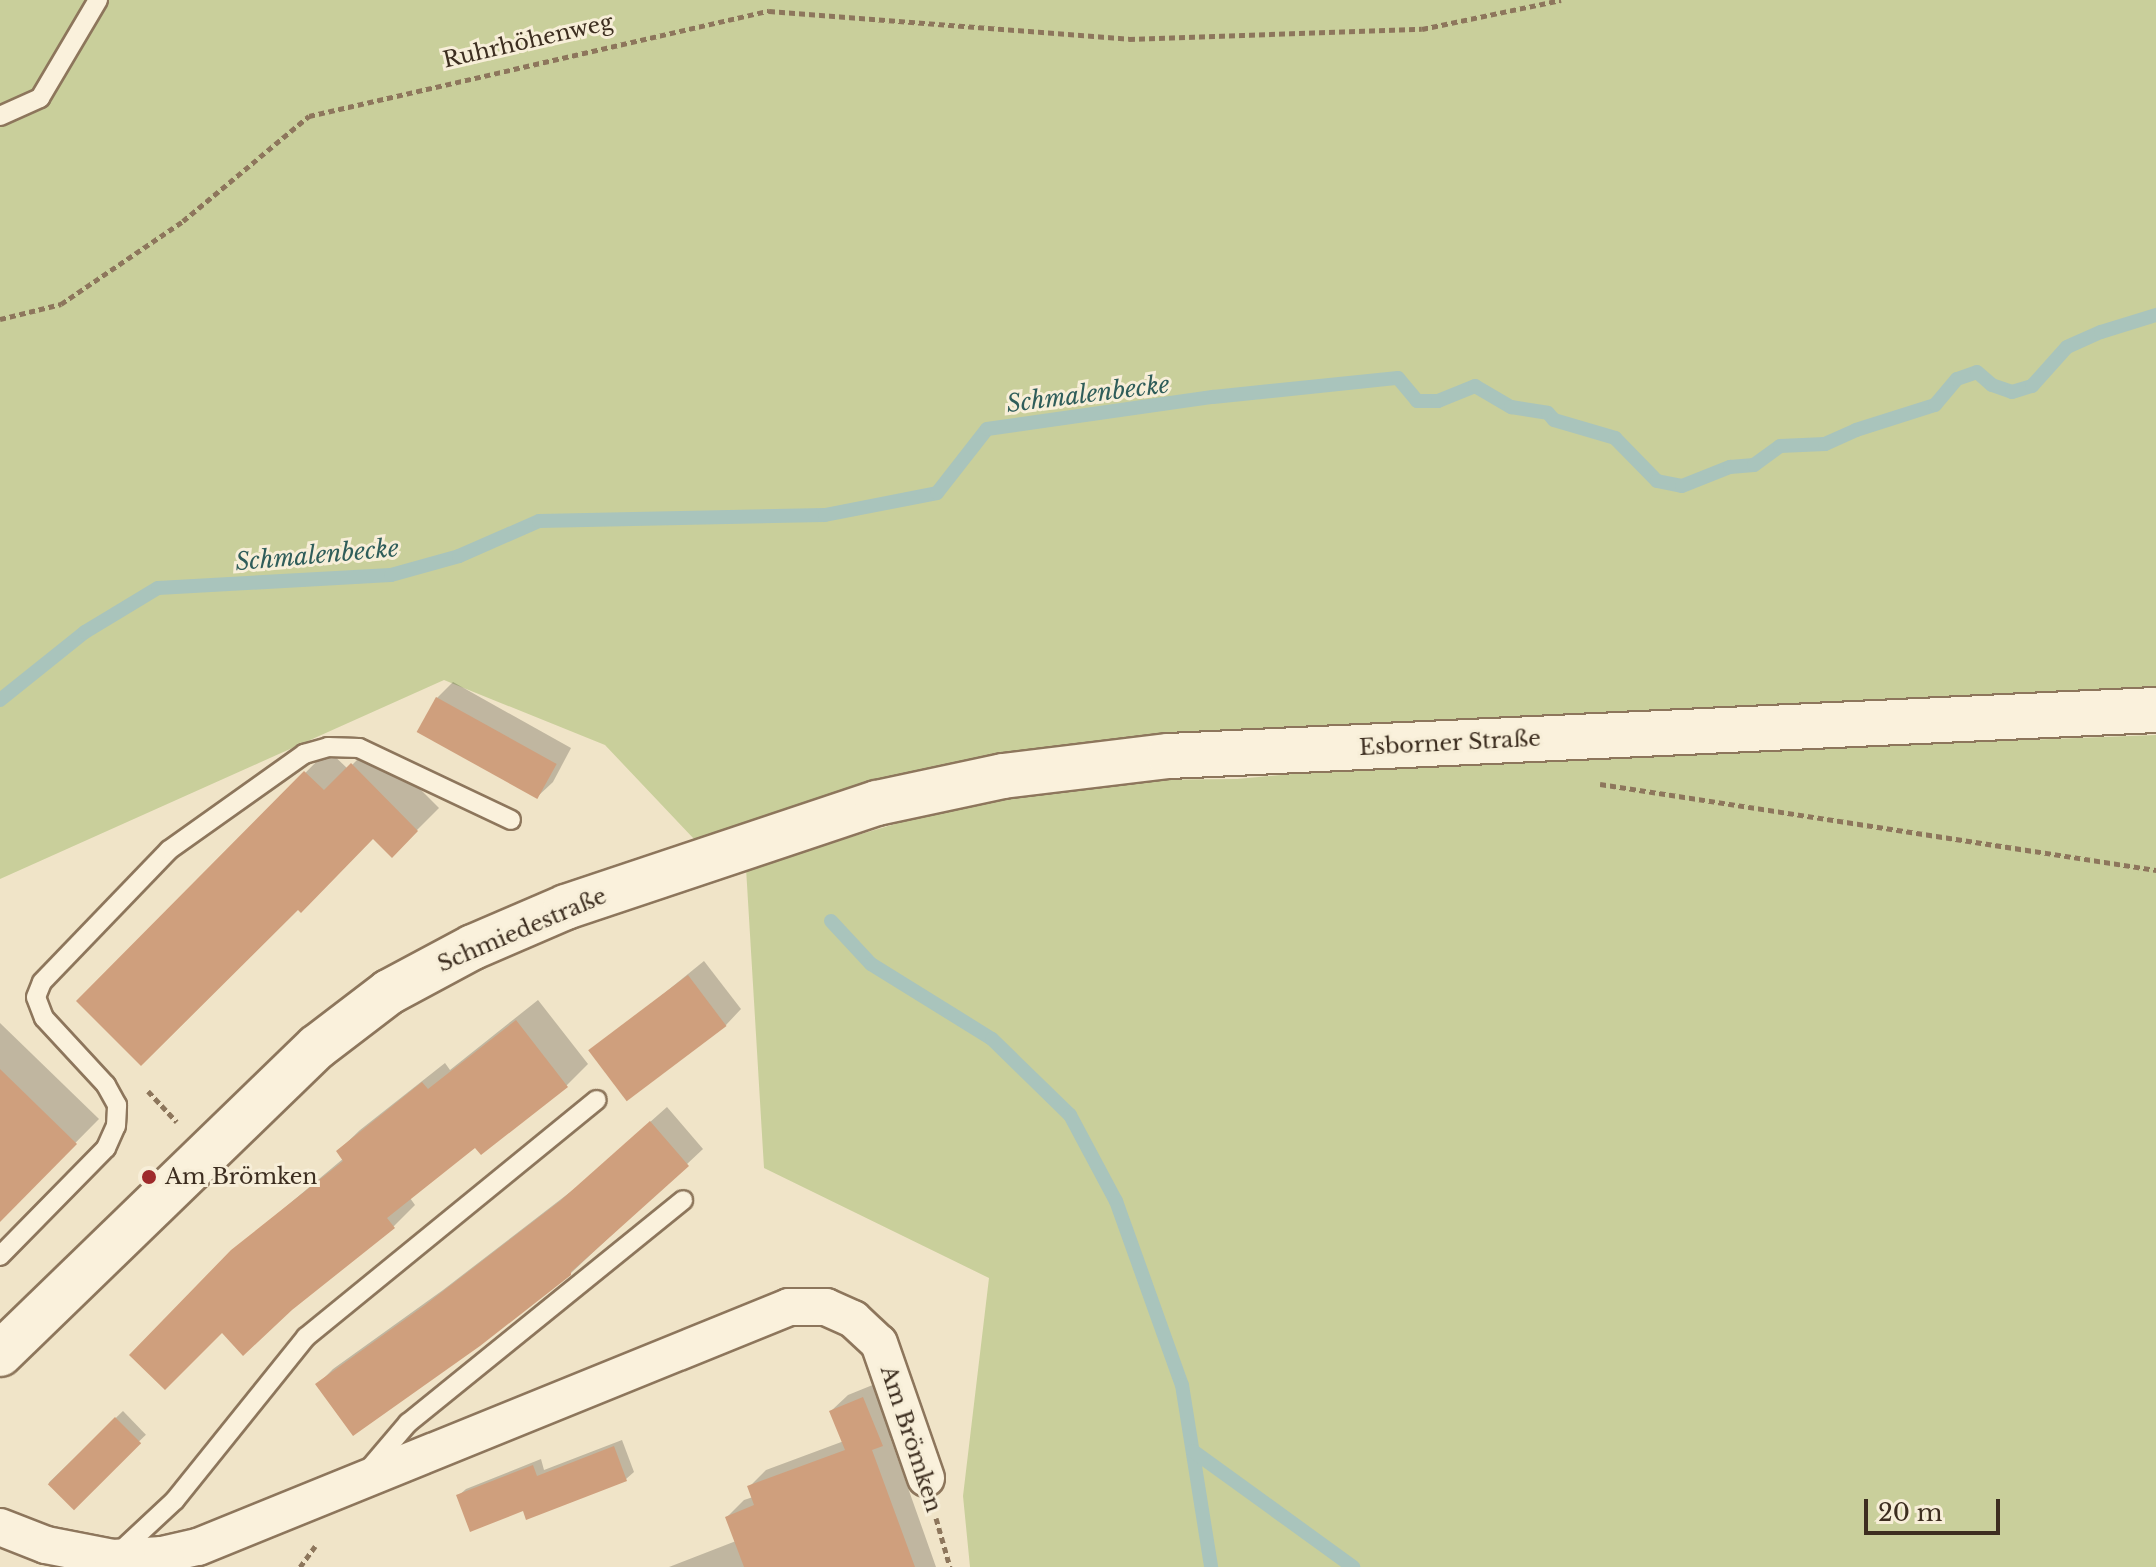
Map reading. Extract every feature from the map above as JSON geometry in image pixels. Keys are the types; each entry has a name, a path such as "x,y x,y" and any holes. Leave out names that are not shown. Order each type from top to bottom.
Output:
{"main road":[{"name":"Esborner Straße","path":"754,843 877,803 1003,776 1114,761 2156,710"},
{"name":"Schmiedestraße","path":"0,1354 317,1047 389,992 473,947 566,907 754,843"}],"street":[{"name":"Am Brömken","path":"0,1527 46,1545 113,1558 162,1555 198,1547 789,1307 826,1307 853,1319 879,1343 892,1371 926,1478"}],"lane":[{"path":"0,116 40,98 98,0"},
{"path":"0,1256 106,1148 116,1126 117,1105 106,1085 44,1018 36,997 42,982 169,850 304,754 328,747 359,748 511,820"},
{"path":"113,1558 175,1500 306,1337 597,1100"},
{"path":"358,1482 408,1423 683,1200"}],"path":[{"name":"Ruhrhöhenweg","path":"0,319 61,304 183,221 309,116 769,11 1129,39 1422,29 1561,0"},
{"path":"1597,784 2156,870"},
{"name":"Am Brömken","path":"926,1478 950,1567"}],"green space":[{"path":"0,0 2156,0 2156,691 992,761 694,839 605,745 444,680 0,879"},
{"path":"2156,735 2156,1567 970,1567 963,1496 989,1278 764,1168 746,868 990,796 1120,780 1237,779 1413,763"}],"building":[{"path":"436,697 557,764 537,799 417,732"},
{"path":"351,763 418,831 392,858 373,839 301,913 298,910 141,1066 76,1001 304,771 324,790"},
{"path":"688,975 727,1026 627,1101 588,1050"},
{"path":"516,1020 568,1087 481,1155 475,1148 387,1218 395,1228 292,1310 243,1356 222,1333 165,1390 129,1355 231,1250 343,1161 336,1151 422,1082 428,1089"},
{"path":"0,1069 77,1144 0,1222"},
{"path":"650,1121 689,1166 571,1275 480,1346 353,1436 315,1384 425,1305 560,1201"},
{"path":"863,1397 883,1446 872,1450 915,1567 744,1567 725,1517 754,1505 747,1486 845,1450 829,1411"},
{"path":"115,1417 141,1443 74,1510 48,1484"},
{"path":"614,1446 627,1481 526,1520 523,1511 470,1532 456,1495 533,1465 537,1476"}],"waterway":[{"name":"Schmalenbecke","path":"0,700 85,632 158,588 391,575 459,556 539,521 825,515 937,493 987,429 1213,397 1398,378 1417,401 1438,401 1475,386 1511,407 1548,413 1554,420 1615,438 1657,481 1682,486 1730,467 1754,465 1780,446 1825,444 1856,430 1935,405 1957,379 1977,372 1992,385 2012,392 2032,386 2067,347 2101,332 2156,315"},
{"path":"831,921 871,964 992,1039 1070,1115 1116,1201 1182,1385 1211,1567"},
{"path":"1193,1451 1353,1567"}],"place":[{"name":"Am Brömken","path":"149,1177"}]}
